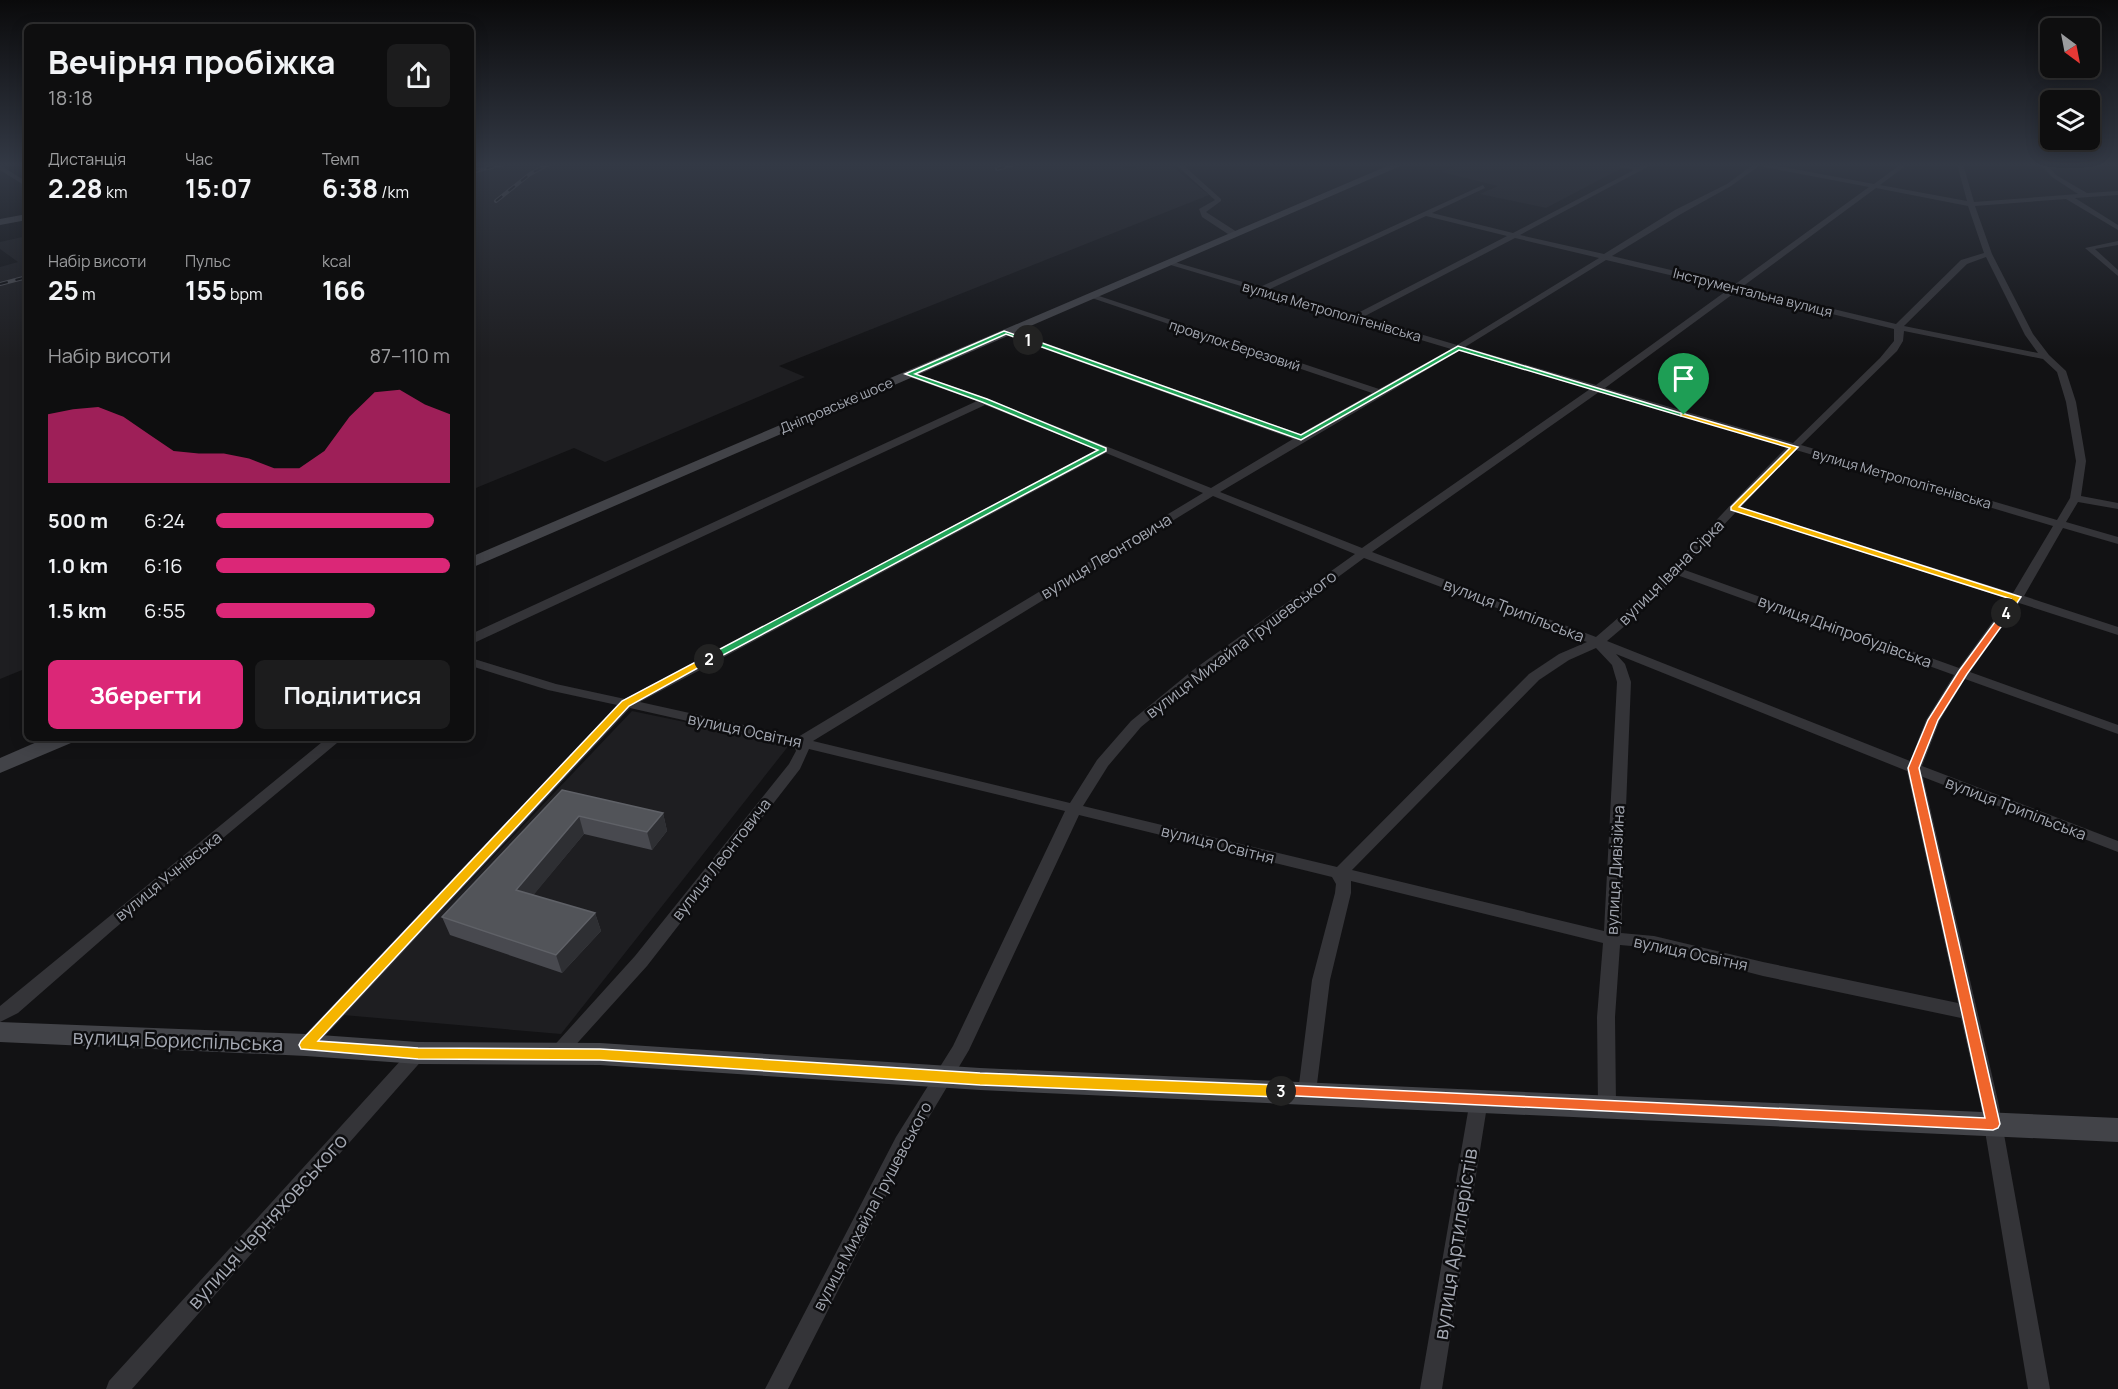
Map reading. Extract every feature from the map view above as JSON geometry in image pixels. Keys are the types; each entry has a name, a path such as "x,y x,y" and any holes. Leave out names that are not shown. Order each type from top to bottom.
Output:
{"street":[{"path":"1225,229 1234,234"},
{"name":"Дніпровське шосе","path":"474,562 1246,229"},
{"path":"1261,290 1393,229"},
{"name":"Інструментальна вулиця","path":"1488,229 1899,327 2046,357"},
{"path":"1355,318 1526,229"},
{"name":"вулиця Леонтовича","path":"556,1055 641,962 795,766 803,751 800,742 1301,438 1458,348 1651,229"},
{"name":"вулиця Михайла Грушевського","path":"776,1389 903,1143 960,1050 1074,809 1102,763 1136,724 1164,699 1363,553 1598,389 1813,229"},
{"path":"1979,229 1988,254 2029,335 2046,357 2061,371 2071,402 2080,461 2074,498 2060,524 1994,632 1962,673 1933,720 1914,768 1993,1124 2039,1389"},
{"path":"2118,243 2089,248 2118,274"},
{"name":"вулиця Івана Сірка","path":"1340,874 1534,677 1564,657 1598,642 1642,606 1733,508 1899,342 1902,334 1899,327 1964,262 1988,254"},
{"name":"вулиця Метрополітенівська","path":"1168,263 2118,541"},
{"name":"провулок Березовий","path":"1090,296 1380,393"},
{"path":"1006,332 1301,438"},
{"name":"вулиця Трипільська","path":"909,374 985,401 1363,553 1598,642 2118,847"},
{"path":"474,638 985,401"},
{"path":"306,1045 626,704 1104,450"},
{"path":"2074,498 2118,506"},
{"path":"1733,508 2118,631"},
{"name":"вулиця Дніпробудівська","path":"1673,570 2118,730"},
{"name":"вулиця Дивізійна","path":"1598,642 1618,664 1624,682 1612,939 1606,1017 1607,1105"},
{"name":"вулиця Освітня","path":"474,663 553,687 800,742 1612,939 1645,941 1763,969 1967,1012"},
{"path":"0,766 57,741"},
{"name":"вулиця Учнівська","path":"0,1015 12,1008 91,939 332,741"},
{"path":"1306,1092 1321,980 1343,893 1344,885 1340,874"},
{"name":"вулиця Бориспільська","path":"0,1032 306,1045 418,1053 600,1054 944,1076 2118,1130"},
{"name":"вулиця Черняховського","path":"117,1389 418,1053"},
{"name":"вулиця Артилерістів","path":"1431,1389 1479,1100"}],"shaded area":[{"path":"474,229 1124,229 779,366 805,377 605,462 574,448 474,489"},
{"path":"24,237 24,669 0,679 0,267 18,262 0,249 0,242"},
{"path":"632,711 790,744 561,1034 343,1015"}],"building":[{"path":"562,790 663,813 647,832 579,816 516,890 595,913 556,955 442,917"}],"railway":[{"path":"0,284 24,278"}],"route":[{"path":"1006,332 1301,438 1458,348 1684,415 1795,447 1733,508 2016,597 1994,632 1962,673 1933,720 1914,768 1993,1124 1607,1105 980,1079 600,1054 418,1053 306,1045 626,704 1104,450 985,401 909,374 1006,332"}]}
